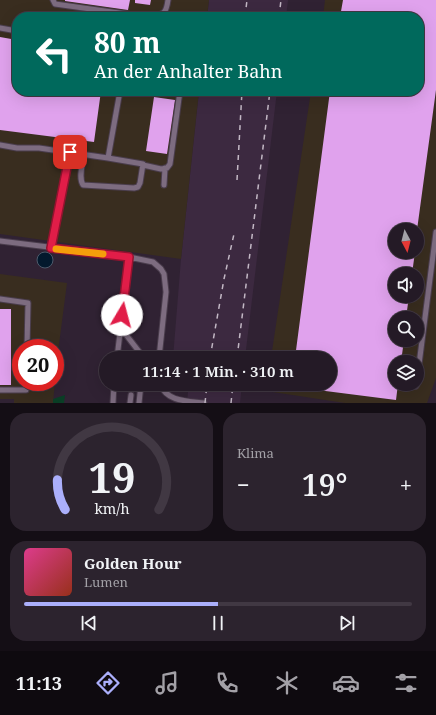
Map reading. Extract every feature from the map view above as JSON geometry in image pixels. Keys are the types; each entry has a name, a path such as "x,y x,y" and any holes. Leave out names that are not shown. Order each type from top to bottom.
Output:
{"street":[{"path":"52,0 55,4 113,12"},
{"path":"166,12 168,0"},
{"path":"0,28 12,30"},
{"path":"108,158 119,96"},
{"path":"164,186 166,168 170,164 179,96"},
{"path":"0,145 17,148 39,148 70,152 166,168"},
{"path":"51,248 70,152"},
{"path":"84,154 81,177 81,182 83,184 134,188 138,187 143,165"},
{"path":"421,355 436,232"},
{"path":"0,241 129,257 153,262 164,274 166,292 160,351"},
{"path":"118,351 129,257"},
{"path":"0,299 28,303 27,339"},
{"path":"120,327 139,351"},
{"path":"0,390 12,390"},
{"path":"113,403 114,391"},
{"path":"139,403 140,391"},
{"path":"164,391 169,397 204,403"},
{"path":"130,403 131,395"}],"shaded area":[{"path":"0,0 209,0 208,12 12,12 12,96 198,96 181,259 0,234"},
{"path":"209,0 288,0 287,12 208,12"},
{"path":"325,0 436,0 436,378 427,403 345,403 266,391 337,391 337,351 272,351 310,96 424,96 424,12 324,12"},
{"path":"198,96 276,96 246,351 174,351 181,259"},
{"path":"0,274 67,283 60,339 12,339 12,391 54,391 53,403 14,403 14,399 0,399"},
{"path":"241,391 240,403 187,403 188,392 185,392"}],"green space":[{"path":"65,395 64,403 53,403 53,399"}],"water":[{"path":"42,252 48,252 53,257 51,266 48,268 42,268 37,263 37,257"}],"building":[{"path":"65,0 130,0 128,10"},
{"path":"135,0 151,0 150,5 135,3"},
{"path":"343,0 436,0 436,90 418,223 388,223 388,259 414,259 413,267 388,267 388,303 408,303 407,311 388,311 388,347 403,347 402,355 388,355 388,391 397,391 396,400 325,391 337,391 337,351 296,351 329,96 424,96 424,12 341,12"},
{"path":"0,37 12,39 12,96 100,96 94,142 0,130"},
{"path":"154,97 175,100 167,154 146,151"},
{"path":"0,309 11,309 11,385 0,385"}],"railway":[{"path":"246,12 247,0"},
{"path":"280,12 281,0"},
{"path":"237,180 242,96"},
{"path":"238,351 269,96"},
{"path":"211,351 224,279 234,234"},
{"path":"205,403 206,391"},
{"path":"231,403 232,391"}],"slow traffic":[{"path":"56,249 103,254"}],"route":[{"path":"70,152 64,189 55,224 51,248 129,257 122,315"}]}
